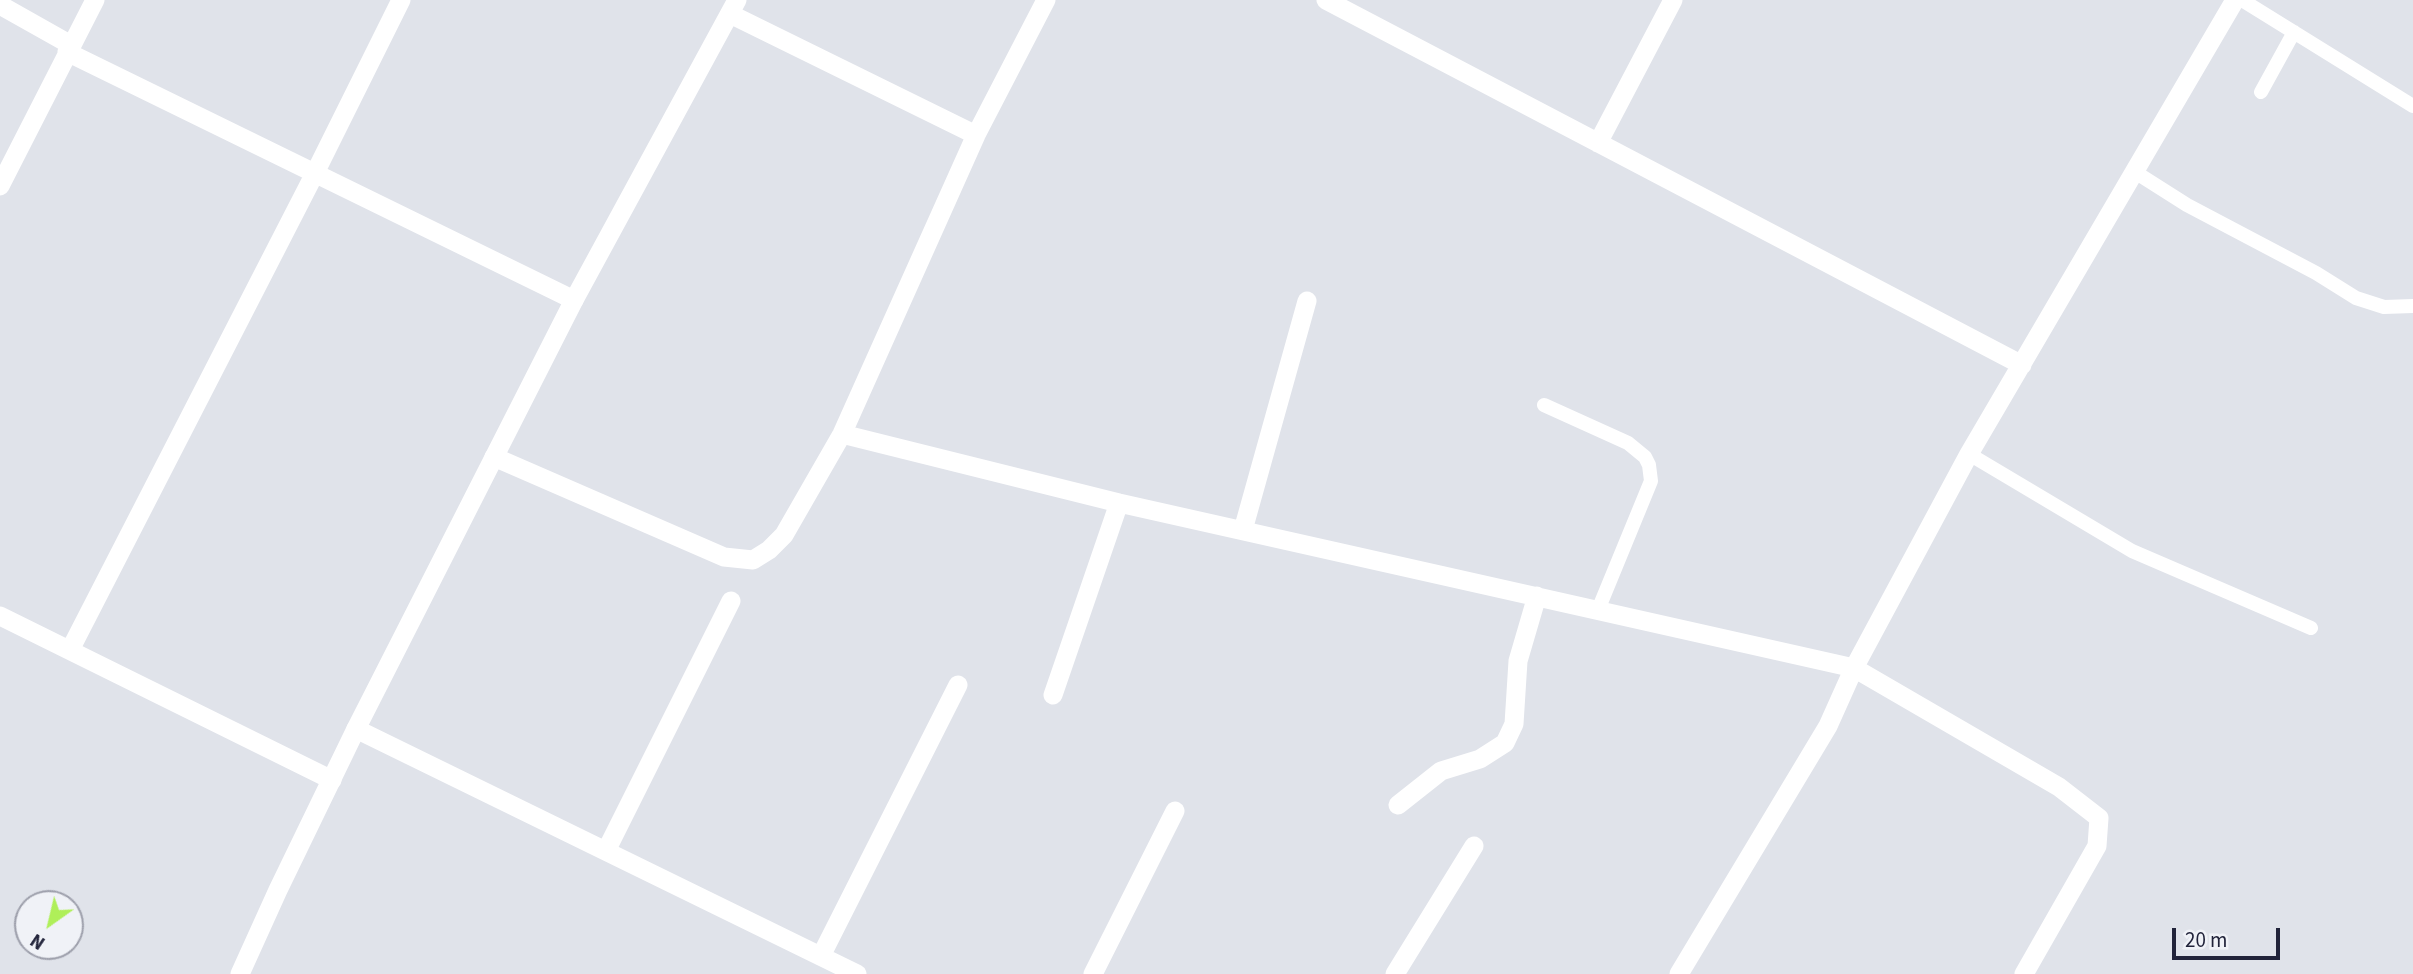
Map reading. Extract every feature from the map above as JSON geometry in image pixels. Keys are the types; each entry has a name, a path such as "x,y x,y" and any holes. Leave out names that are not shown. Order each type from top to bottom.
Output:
{"street":[{"path":"0,186 95,0"},
{"path":"70,650 401,0"},
{"path":"494,457 724,557 752,560 769,550 784,535 842,434 976,135 1046,0"},
{"path":"1326,0 2022,365"},
{"path":"1598,143 1673,0"},
{"path":"1679,974 1828,726 1854,668 1969,454 2235,0"},
{"path":"0,5 69,48 314,175 574,300"},
{"path":"240,974 356,729 574,300 734,7 976,135"},
{"path":"1243,530 1307,301"},
{"path":"842,434 1119,503 1854,668 2059,787 2099,818 2097,846 2024,974"},
{"path":"1053,695 1119,503"},
{"path":"1398,805 1441,771 1480,759 1505,743 1514,724 1518,661 1537,596"},
{"path":"606,852 731,601"},
{"path":"0,616 332,780"},
{"path":"821,957 958,685"},
{"path":"356,729 857,974"},
{"path":"1093,974 1175,811"},
{"path":"1395,974 1474,846"}],"lane":[{"path":"2242,0 2413,106"},
{"path":"2261,92 2294,33"},
{"path":"2135,172 2186,205 2316,273 2356,298 2384,307 2413,306"},
{"path":"1545,405 1628,443 1645,457 1649,465 1651,481 1598,610"},
{"path":"1969,454 2132,551 2311,628"}]}
